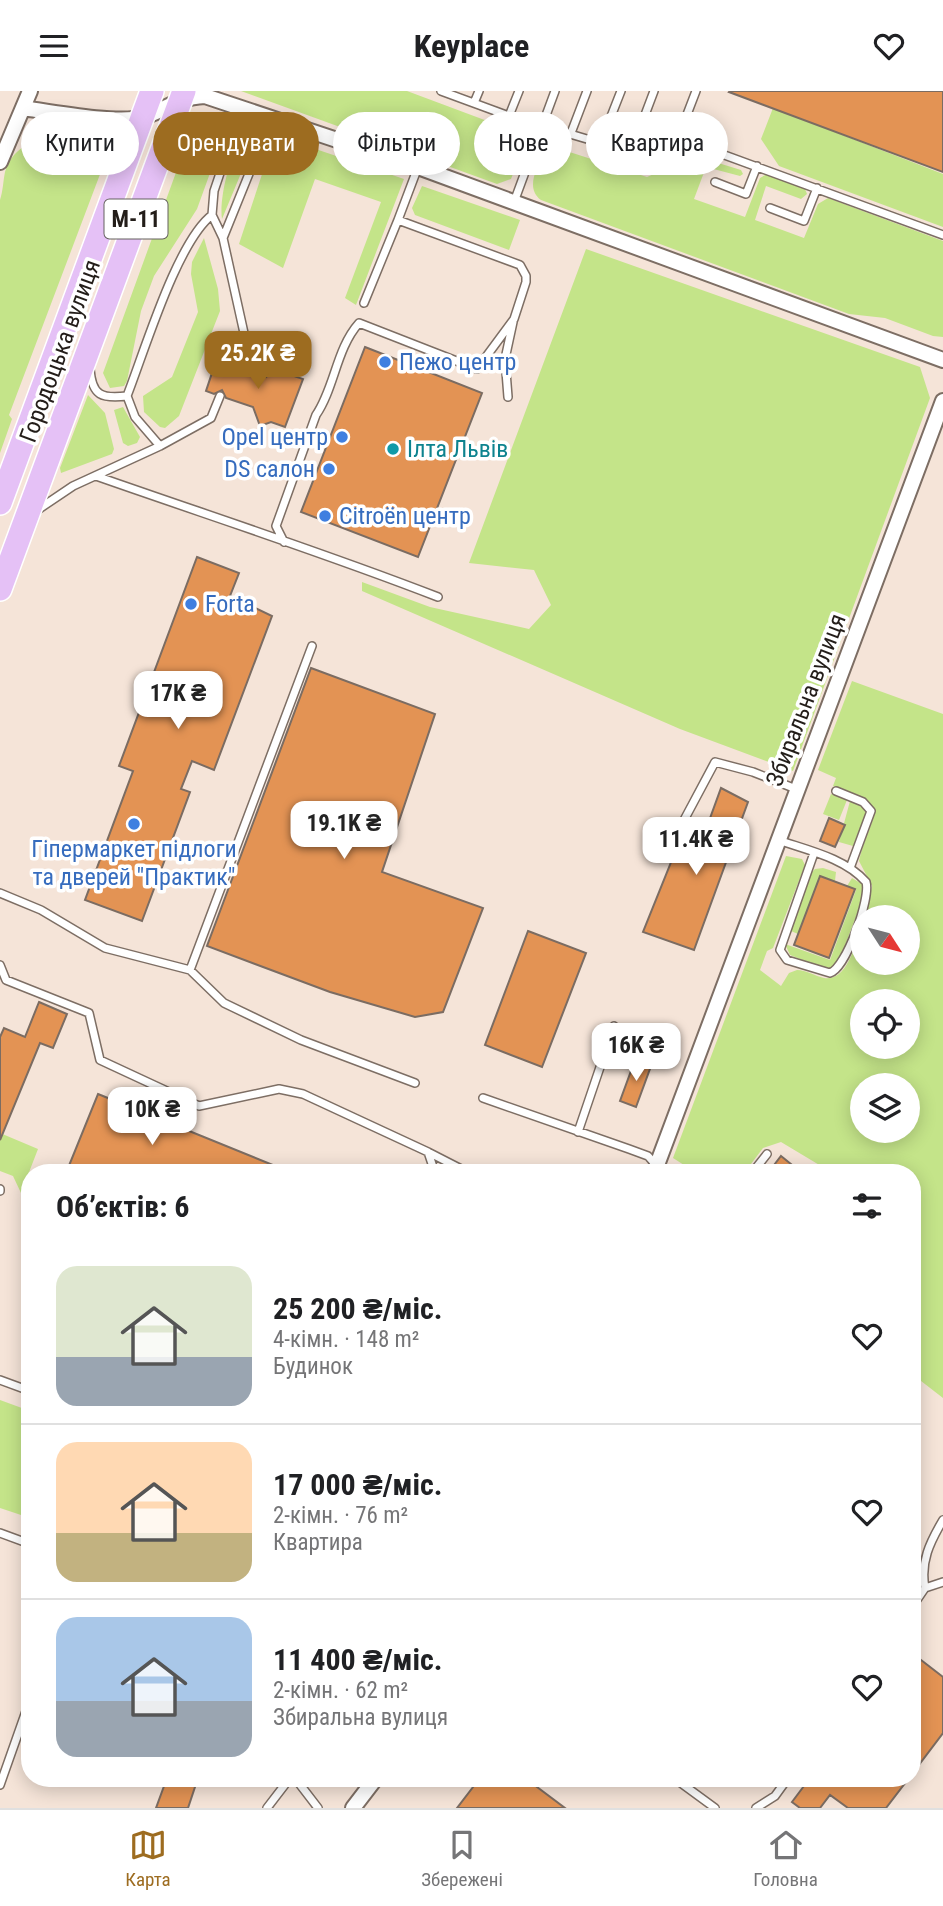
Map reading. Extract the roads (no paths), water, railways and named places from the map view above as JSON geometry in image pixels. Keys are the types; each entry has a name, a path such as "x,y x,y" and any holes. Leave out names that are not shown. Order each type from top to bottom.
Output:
{"main road":[{"name":"Городоцька вулиця","path":"0,503 152,91"},
{"name":"Городоцька вулиця","path":"0,589 183,94"}],"street":[{"path":"0,162 30,91"},
{"path":"23,108 83,117 142,117 183,94 205,96 255,112"},
{"path":"439,175 943,360"},
{"name":"Збиральна вулиця","path":"660,1164 777,839 937,433 943,401"},
{"path":"353,1808 369,1787"}],"lane":[{"path":"443,91 498,112"},
{"path":"474,103 479,91"},
{"path":"511,112 519,91"},
{"path":"547,112 555,91"},
{"path":"572,130 587,91"},
{"path":"613,112 621,91"},
{"path":"646,112 654,91"},
{"path":"688,112 696,91"},
{"path":"232,363 244,333 223,238 212,215 214,191 242,108"},
{"path":"728,156 943,235"},
{"path":"715,182 746,194 757,166"},
{"path":"223,238 249,175"},
{"path":"364,303 415,175"},
{"path":"514,203 524,175"},
{"path":"770,208 804,221 817,188"},
{"path":"160,446 135,417 127,395 184,251 200,225 212,215"},
{"path":"398,221 520,265 526,282 513,319 505,359 508,397"},
{"path":"284,542 276,526 349,334 359,323 477,369 513,319"},
{"path":"91,341 91,380 99,394 108,398 127,395"},
{"path":"26,517 73,486 160,446 211,418 220,396"},
{"path":"96,475 284,542 335,557 438,597"},
{"path":"190,970 312,646"},
{"path":"683,822 715,762 753,772 796,789"},
{"path":"836,791 863,802 871,811 850,867"},
{"path":"777,839 814,853 850,867 866,882 868,894 839,968 824,973 787,960 780,950 780,942 814,853"},
{"path":"0,893 41,910 105,948 190,970 224,1003 301,1040 415,1083"},
{"path":"0,965 6,980 89,1013 100,1060 199,1106 279,1089 303,1094 451,1164"},
{"path":"578,1132 614,1026"},
{"path":"483,1098 648,1156 654,1164"},
{"path":"428,1152 432,1164"},
{"path":"759,1164 767,1154"},
{"path":"0,1380 21,1388"},
{"path":"925,1588 922,1573 929,1543 943,1520"},
{"path":"0,1533 21,1541"},
{"path":"921,1594 925,1588 943,1582"},
{"path":"0,1785 21,1726"},
{"path":"267,1808 285,1787"},
{"path":"300,1787 318,1808"},
{"path":"686,1787 715,1808"},
{"path":"756,1808 775,1795 781,1787"}],"place":[{"name":"Пежо центр","path":"385,362"},
{"name":"Opel центр","path":"342,437"},
{"name":"Ілта Львів","path":"393,449"},
{"name":"DS салон","path":"329,469"},
{"name":"Citroën центр","path":"325,516"},
{"name":"Forta","path":"191,604"},
{"name":"Гіпермаркет підлоги та дверей \"Практик\"","path":"134,824"}]}
